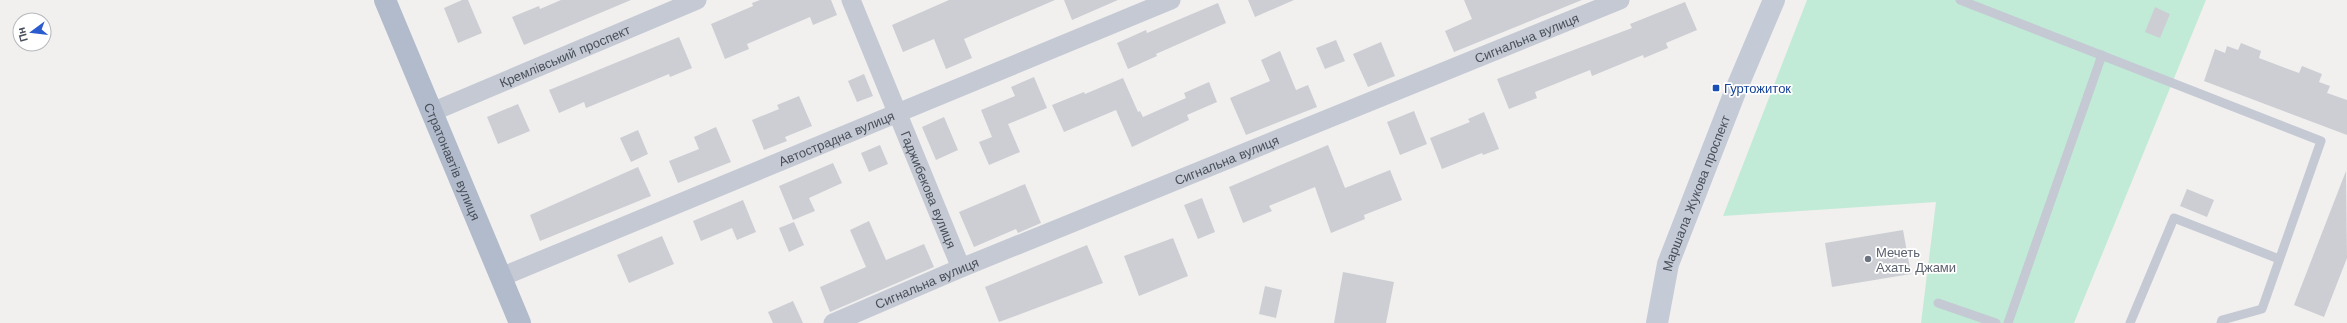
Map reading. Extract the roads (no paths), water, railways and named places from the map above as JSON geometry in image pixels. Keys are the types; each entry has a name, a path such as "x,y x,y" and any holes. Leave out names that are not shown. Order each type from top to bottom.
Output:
{"main road":[{"name":"Стратонавтів вулиця","path":"385,0 520,323"}],"street":[{"name":"Кремлівський проспект","path":"432,112 697,0"},
{"name":"Гаджибекова вулиця","path":"851,0 961,268"},
{"name":"Автострадна вулиця","path":"501,277 1171,0"},
{"name":"Сигнальна вулиця","path":"833,323 961,268 1620,0"},
{"name":"Маршала Жукова проспект","path":"1657,323 1668,264 1735,92 1774,0"}],"lane":[{"path":"1960,0 2321,141 2262,309 2222,320 2221,323"},
{"path":"2008,323 2102,55"},
{"path":"2130,323 2174,218 2279,259"},
{"path":"1938,303 1996,323"}],"place":[{"name":"Гуртожиток","path":"1716,88"},
{"name":"Мечеть Ахать Джами","path":"1868,259"}]}
